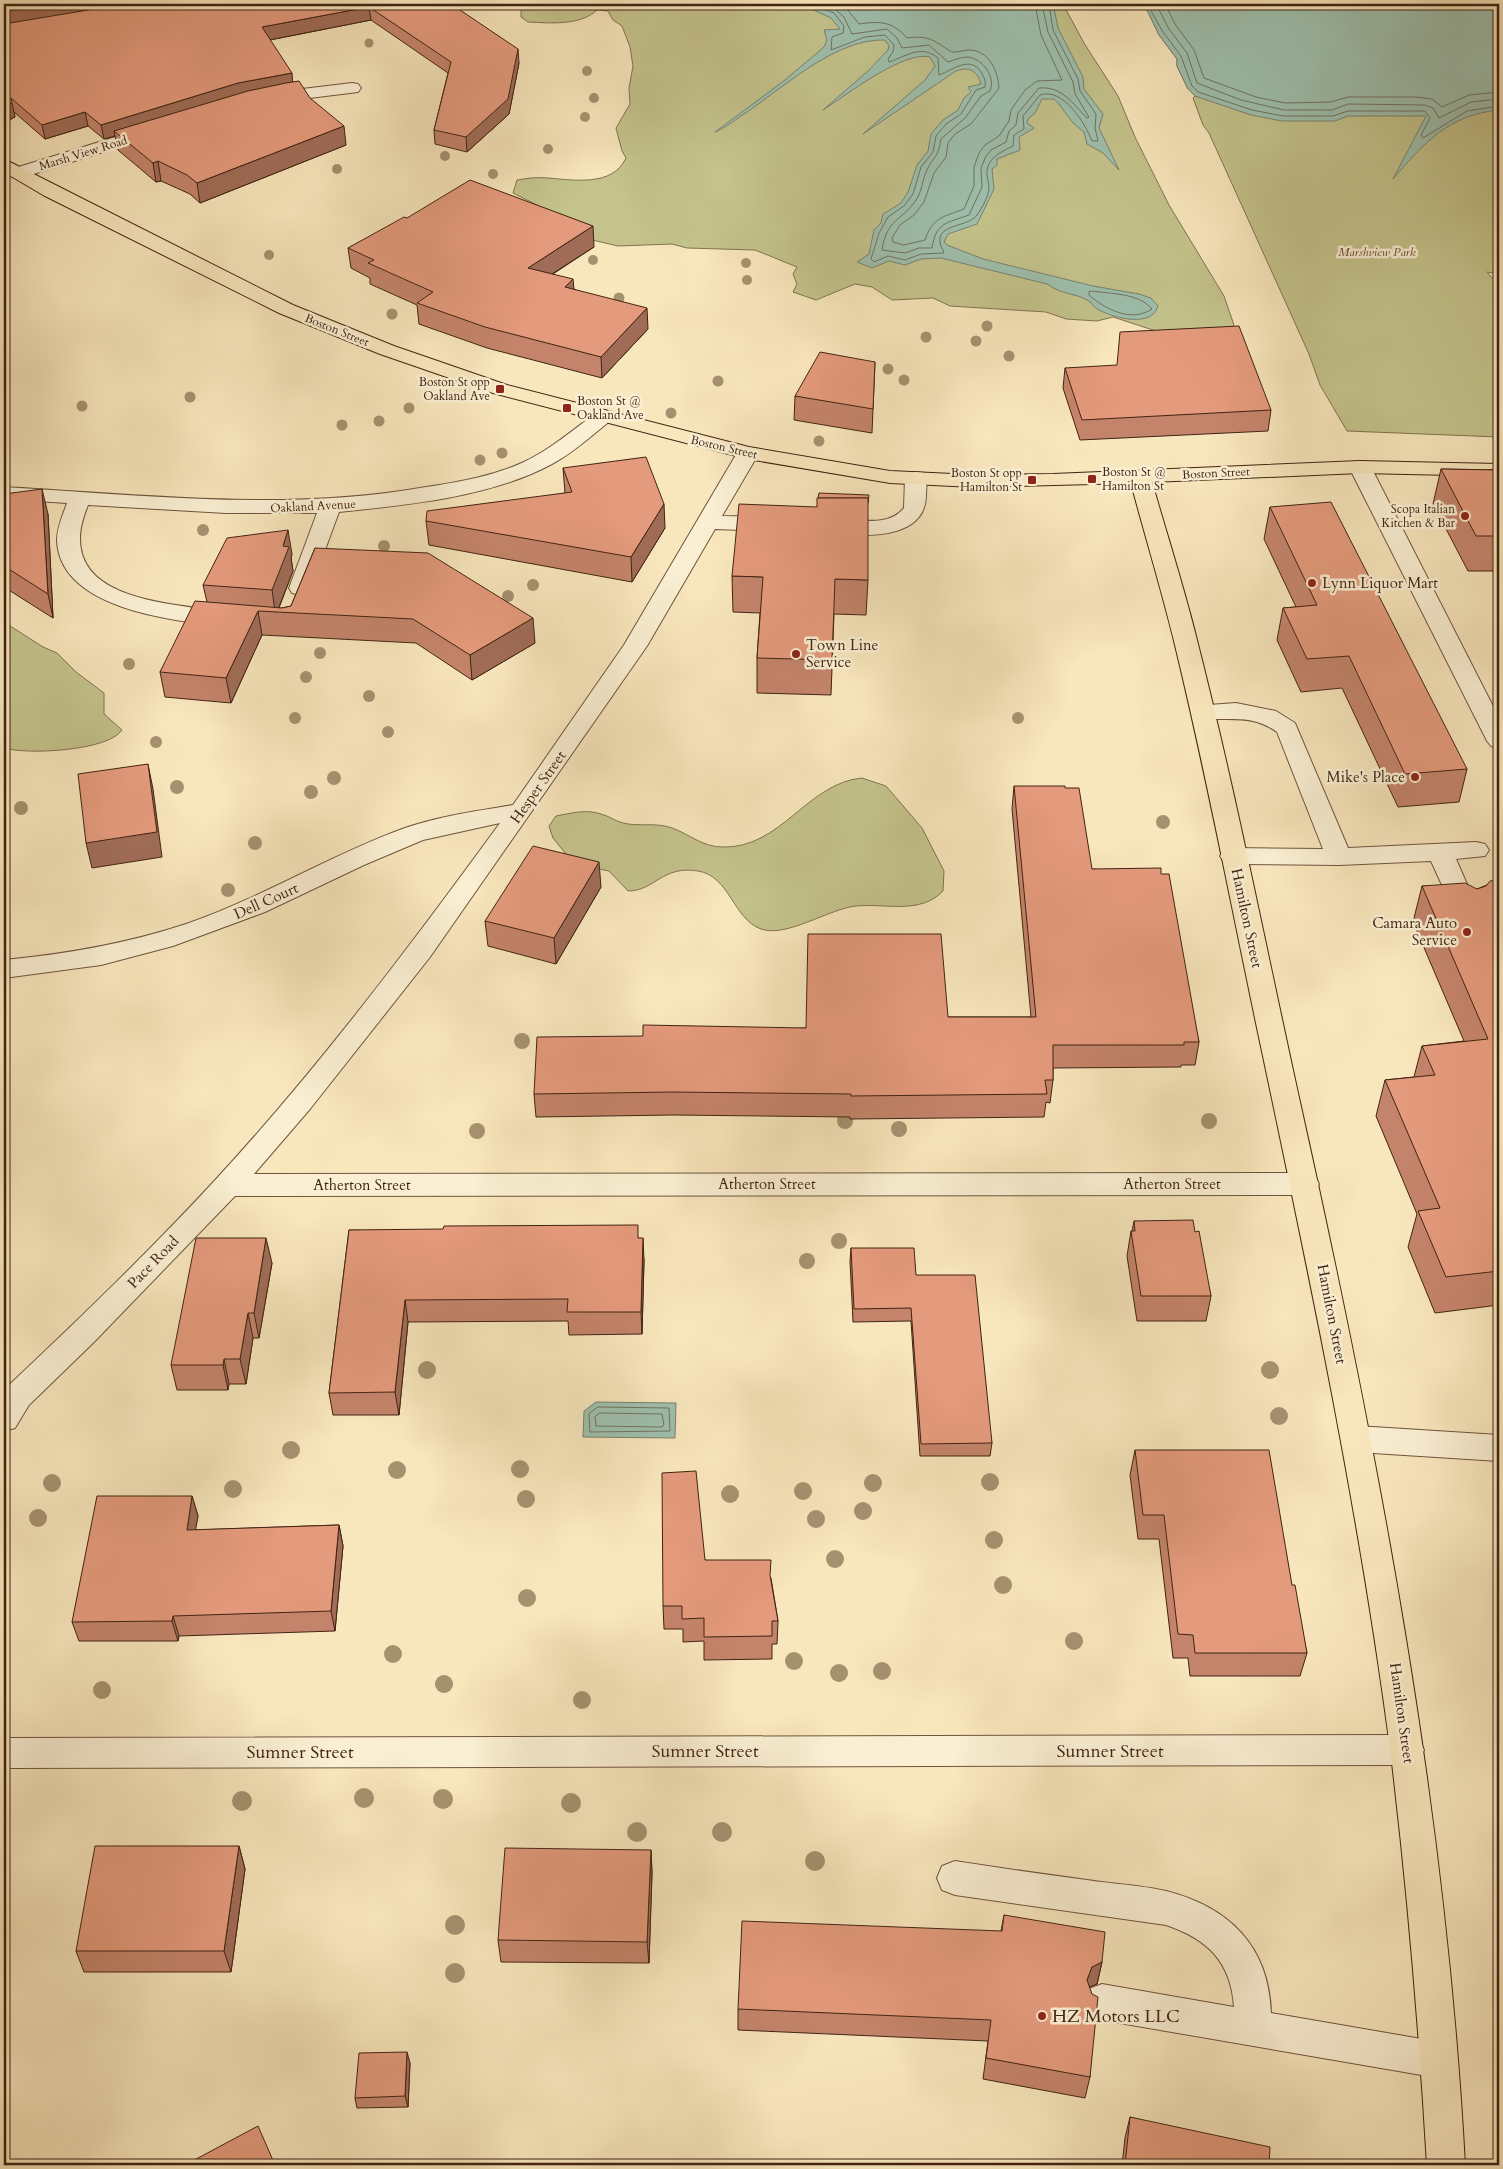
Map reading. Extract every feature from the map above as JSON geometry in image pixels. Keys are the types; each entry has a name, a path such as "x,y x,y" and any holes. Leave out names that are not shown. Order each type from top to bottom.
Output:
{"main road":[{"name":"Boston Street","path":"11,168 127,230 312,320 425,364 500,389 602,417 748,453 851,471 916,478 983,481 1140,477 1360,467 1499,470"},
{"name":"Hamilton Street","path":"1140,477 1176,600 1203,711 1305,1184 1357,1439 1389,1620 1407,1750 1434,1984 1446,2165"}],"street":[{"path":"255,101 288,95 352,88"},
{"name":"Marsh View Road","path":"11,168 171,125"},
{"name":"Oakland Avenue","path":"4,493 214,508 330,507 414,497 516,473 550,456 602,417"},
{"name":"Hesper Street","path":"300,1102 421,951 635,646 748,453"},
{"path":"1360,467 1499,741"},
{"path":"711,516 804,518 882,526 897,524 911,515 916,505 916,478"},
{"path":"79,498 69,535 69,547 75,563 97,586 122,599 151,610 189,616 242,620"},
{"path":"293,606 330,507"},
{"path":"1203,711 1256,713 1271,717 1287,728 1339,856"},
{"name":"Dell Court","path":"4,970 91,959 159,941 256,906 412,834 446,825 521,811"},
{"path":"1233,856 1339,856 1476,850"},
{"path":"1440,852 1467,914"},
{"name":"Pace Road","path":"8,1407 83,1334 228,1185 300,1102"},
{"name":"Atherton Street","path":"228,1185 1305,1184"},
{"path":"1357,1439 1499,1448"},
{"name":"Sumner Street","path":"4,1753 1407,1750"},
{"path":"955,1878 1166,1908 1196,1919 1222,1937 1243,1962 1249,1977 1252,1993 1253,2028"},
{"path":"1102,2002 1439,2060"}],"green space":[{"path":"525,4 1063,4 1084,43 1118,96 1135,137 1169,205 1224,296 1234,325 1229,332 1156,331 1113,317 1097,321 1066,319 1046,312 950,306 933,298 892,300 872,287 855,284 816,300 793,292 797,284 793,274 797,267 755,250 687,248 672,244 618,246 579,237 535,204 513,193 517,180 540,178 592,180 612,174 620,167 626,158 622,151 616,128 630,104 629,88 633,66 630,47 622,26 613,20 608,11 597,10 582,19 573,21 528,22 521,17 521,10"},
{"name":"Marshview Park","path":"1141,4 1499,82 1499,274 1487,272 1499,286 1499,437 1347,431 1320,385 1309,354 1209,133 1203,125 1193,98 1195,96 1188,89 1177,66 1177,59 1159,35 1148,12"},
{"path":"4,622 43,647 57,653 76,672 104,693 104,714 122,730 114,737 101,743 85,747 48,751 4,748"},
{"path":"862,778 886,786 922,828 944,871 943,891 934,898 913,906 867,905 845,908 783,930 771,931 761,929 752,924 737,908 725,889 717,881 709,875 698,871 686,870 676,872 645,887 628,891 609,871 574,864 553,838 549,826 556,816 590,812 604,815 623,823 666,826 709,845 722,847 743,845 761,838 778,827 825,791 843,782"}],"water":[{"path":"801,4 1053,4 1058,28 1083,77 1084,89 1103,114 1099,128 1119,170 1103,153 1087,144 1084,132 1073,123 1054,99 1042,99 1035,113 1028,119 1027,123 1034,128 1019,137 1020,150 997,159 997,165 992,169 994,189 977,224 948,234 944,242 947,245 983,259 1151,298 1158,306 1154,313 1141,319 1114,316 1097,309 1089,301 1047,284 941,258 921,259 905,265 889,261 872,268 857,262 869,254 874,230 881,223 883,214 901,203 908,192 917,165 928,151 931,134 943,120 958,110 964,98 971,92 968,87 981,84 975,73 969,69 956,71 863,134 925,80 935,66 930,57 905,60 860,85 823,110 868,71 888,50 889,46 885,40 866,42 848,47 811,66 734,121 715,132 785,80 824,47 827,40 824,30 840,29 831,18"},
{"path":"1141,4 1499,4 1499,110 1466,118 1439,132 1416,153 1393,179 1426,116 1348,116 1335,121 1282,121 1251,115 1195,96 1188,89 1177,66 1177,59 1159,35 1148,12"},
{"path":"596,1402 676,1403 675,1438 583,1437 584,1411"}],"building":[{"path":"4,4 45,4 4,11"},
{"path":"124,4 454,4 457,8 518,49 508,99 466,137 434,130 451,62 369,7 262,27 292,73 238,83 101,125 85,112 42,125 11,98 12,103 4,106 4,24"},
{"path":"299,81 310,98 344,126 197,183 187,175 158,161 153,163 114,131 248,91"},
{"path":"470,180 593,226 528,268 573,279 565,287 647,308 601,357 485,327 417,303 433,292 368,263 374,260 348,248 404,217 407,218"},
{"path":"1239,326 1271,410 1082,420 1065,368 1117,365 1120,332"},
{"path":"820,352 875,362 873,409 795,396"},
{"path":"646,457 664,504 631,557 426,521 427,511 572,492 563,468"},
{"path":"1441,469 1499,470 1499,536 1476,536"},
{"path":"42,489 48,594 4,566 4,494"},
{"path":"819,493 869,495 868,503 868,498 818,498"},
{"name":"Town Line Service","path":"817,498 868,498 868,580 835,579 832,660 757,658 763,577 732,576 739,504 817,507"},
{"path":"1331,502 1467,769 1405,774 1349,656 1307,659 1283,608 1317,605 1270,507"},
{"path":"288,530 283,546 289,547 272,590 203,585 227,538"},
{"path":"315,548 428,553 533,618 470,655 413,619 258,611 226,678 160,672 195,601 282,608 291,606"},
{"path":"148,764 157,832 86,843 78,774"},
{"path":"1014,786 1065,786 1065,788 1079,788 1092,869 1161,868 1161,874 1169,874 1199,1042 1184,1042 1184,1045 1053,1045 1053,1080 1045,1080 1047,1094 851,1096 851,1094 673,1092 534,1094 537,1037 643,1036 643,1025 806,1028 808,934 941,934 948,1017 1036,1017"},
{"path":"533,846 599,862 554,938 485,921"},
{"path":"1499,880 1499,1271 1446,1277 1418,1211 1440,1208 1385,1080 1435,1075 1422,1046 1488,1039 1422,886 1465,883 1477,889 1486,886 1490,881"},
{"path":"1193,1220 1195,1232 1199,1231 1211,1296 1141,1296 1131,1231 1135,1231 1134,1221"},
{"path":"638,1225 638,1238 643,1238 641,1312 567,1312 568,1299 405,1300 395,1392 329,1393 349,1230 443,1229 444,1226"},
{"path":"196,1238 266,1238 254,1313 248,1313 240,1359 224,1359 223,1365 171,1365"},
{"path":"851,1248 914,1248 916,1275 975,1275 992,1443 921,1444 911,1308 854,1309"},
{"path":"1135,1450 1269,1450 1292,1585 1295,1585 1307,1653 1195,1653 1193,1635 1178,1634 1164,1515 1143,1515"},
{"path":"696,1471 705,1560 771,1560 770,1575 778,1621 772,1621 772,1636 704,1637 704,1618 682,1619 682,1606 663,1606 662,1473"},
{"path":"97,1496 192,1496 187,1530 339,1525 331,1611 173,1616 172,1621 72,1622"},
{"path":"95,1846 239,1846 224,1951 76,1951"},
{"path":"505,1848 651,1850 647,1942 498,1940"},
{"path":"1004,1915 1105,1932 1102,1962 1092,1967 1087,1980 1092,1994 1098,1997 1090,2077 986,2058 991,2020 738,2009 742,1921 1002,1931"},
{"path":"407,2052 405,2096 355,2098 359,2053"},
{"path":"1130,2117 1270,2147 1269,2165 1125,2165"},
{"path":"258,2126 275,2165 185,2165"}],"place":[{"name":"Boston St opp Oakland Ave","path":"500,389"},
{"name":"Boston St @ Oakland Ave","path":"567,408"},
{"name":"Boston St @ Hamilton St","path":"1092,479"},
{"name":"Boston St opp Hamilton St","path":"1032,480"},
{"name":"Scopa Italian Kitchen & Bar","path":"1465,516"},
{"name":"Lynn Liquor Mart","path":"1312,583"},
{"name":"Town Line Service","path":"796,654"},
{"name":"Mike's Place","path":"1415,777"},
{"name":"Camara Auto Service","path":"1467,932"},
{"name":"HZ Motors LLC","path":"1042,2016"}]}
